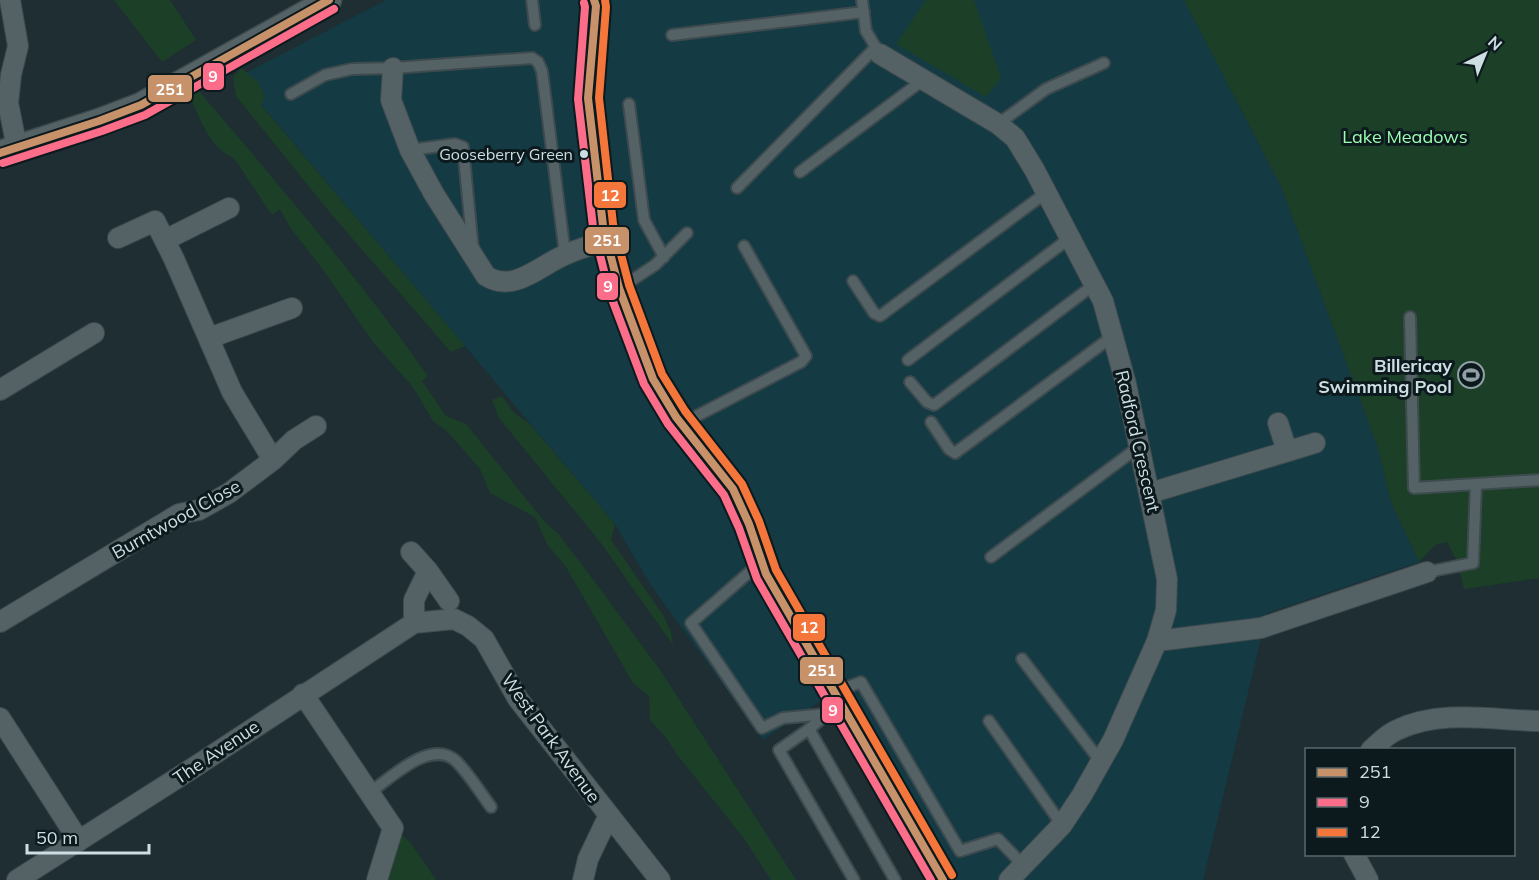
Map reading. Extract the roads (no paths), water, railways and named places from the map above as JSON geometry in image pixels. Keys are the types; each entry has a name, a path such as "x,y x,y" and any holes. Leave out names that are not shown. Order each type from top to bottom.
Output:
{"street":[{"path":"10,0 18,46 10,75 8,150 141,105 329,0"},
{"path":"596,2 588,98 603,226 619,288 652,379 689,420 734,489 766,574 835,704 943,880"},
{"name":"Radford Crescent","path":"878,50 923,80 998,124 1015,138 1047,192 1103,301 1140,446 1167,579 1166,610 1157,641 1101,762 1062,825 1009,880"},
{"path":"393,68 390,96 410,150 434,194 486,276 501,282 518,279 540,270 565,254 607,240"},
{"path":"165,240 229,208"},
{"path":"118,238 155,221 232,392 273,460"},
{"path":"209,339 292,308"},
{"path":"0,390 94,333"},
{"path":"1278,423 1287,451"},
{"name":"Burntwood Close","path":"0,622 179,514 198,510 229,493 273,460 294,440 316,426"},
{"path":"1150,493 1315,443"},
{"path":"411,552 449,601"},
{"path":"414,622 414,600 428,571"},
{"path":"1157,641 1261,628 1427,572"},
{"name":"West Park Avenue","path":"414,622 454,619 468,626 484,639 518,699 660,880"},
{"name":"The Avenue","path":"17,880 414,622"},
{"path":"303,694 393,828 377,880"},
{"path":"1373,748 1395,730 1422,722 1460,716 1539,721"},
{"path":"0,718 79,841"},
{"path":"583,880 588,859 609,815"},
{"path":"1355,856 1368,880"}],"lane":[{"path":"532,0 535,25"},
{"path":"737,188 878,50 866,31 862,0"},
{"path":"672,35 864,12"},
{"path":"291,94 326,75 352,69 532,58 538,62 542,71 565,254"},
{"path":"998,124 1046,89 1104,63"},
{"path":"800,172 923,80"},
{"path":"629,104 644,220 664,257"},
{"path":"410,150 455,144 463,147 474,256"},
{"path":"854,281 874,313 880,316 1047,192"},
{"path":"619,288 655,265 687,233"},
{"path":"908,360 1071,237"},
{"path":"689,420 801,362 806,356 744,246"},
{"path":"910,382 927,402 934,405 1095,284"},
{"path":"1410,317 1414,488 1539,480"},
{"path":"931,422 949,449 955,453 1113,336"},
{"path":"991,557 1140,446"},
{"path":"1427,572 1473,563 1476,484"},
{"path":"761,562 691,623 762,728 783,718 835,704"},
{"path":"1022,658 1101,762"},
{"path":"854,880 779,750 809,729 861,682 960,851 998,839 1023,865"},
{"path":"989,721 1062,825"},
{"path":"809,729 895,880"},
{"path":"369,792 419,759 431,754 440,754 456,761 491,807"}],"place":[{"name":"Gooseberry Green","path":"584,154"},
{"name":"Billericay Swimming Pool","path":"1471,375"}],"park label":[{"name":"Lake Meadows","path":"1405,136"}]}
